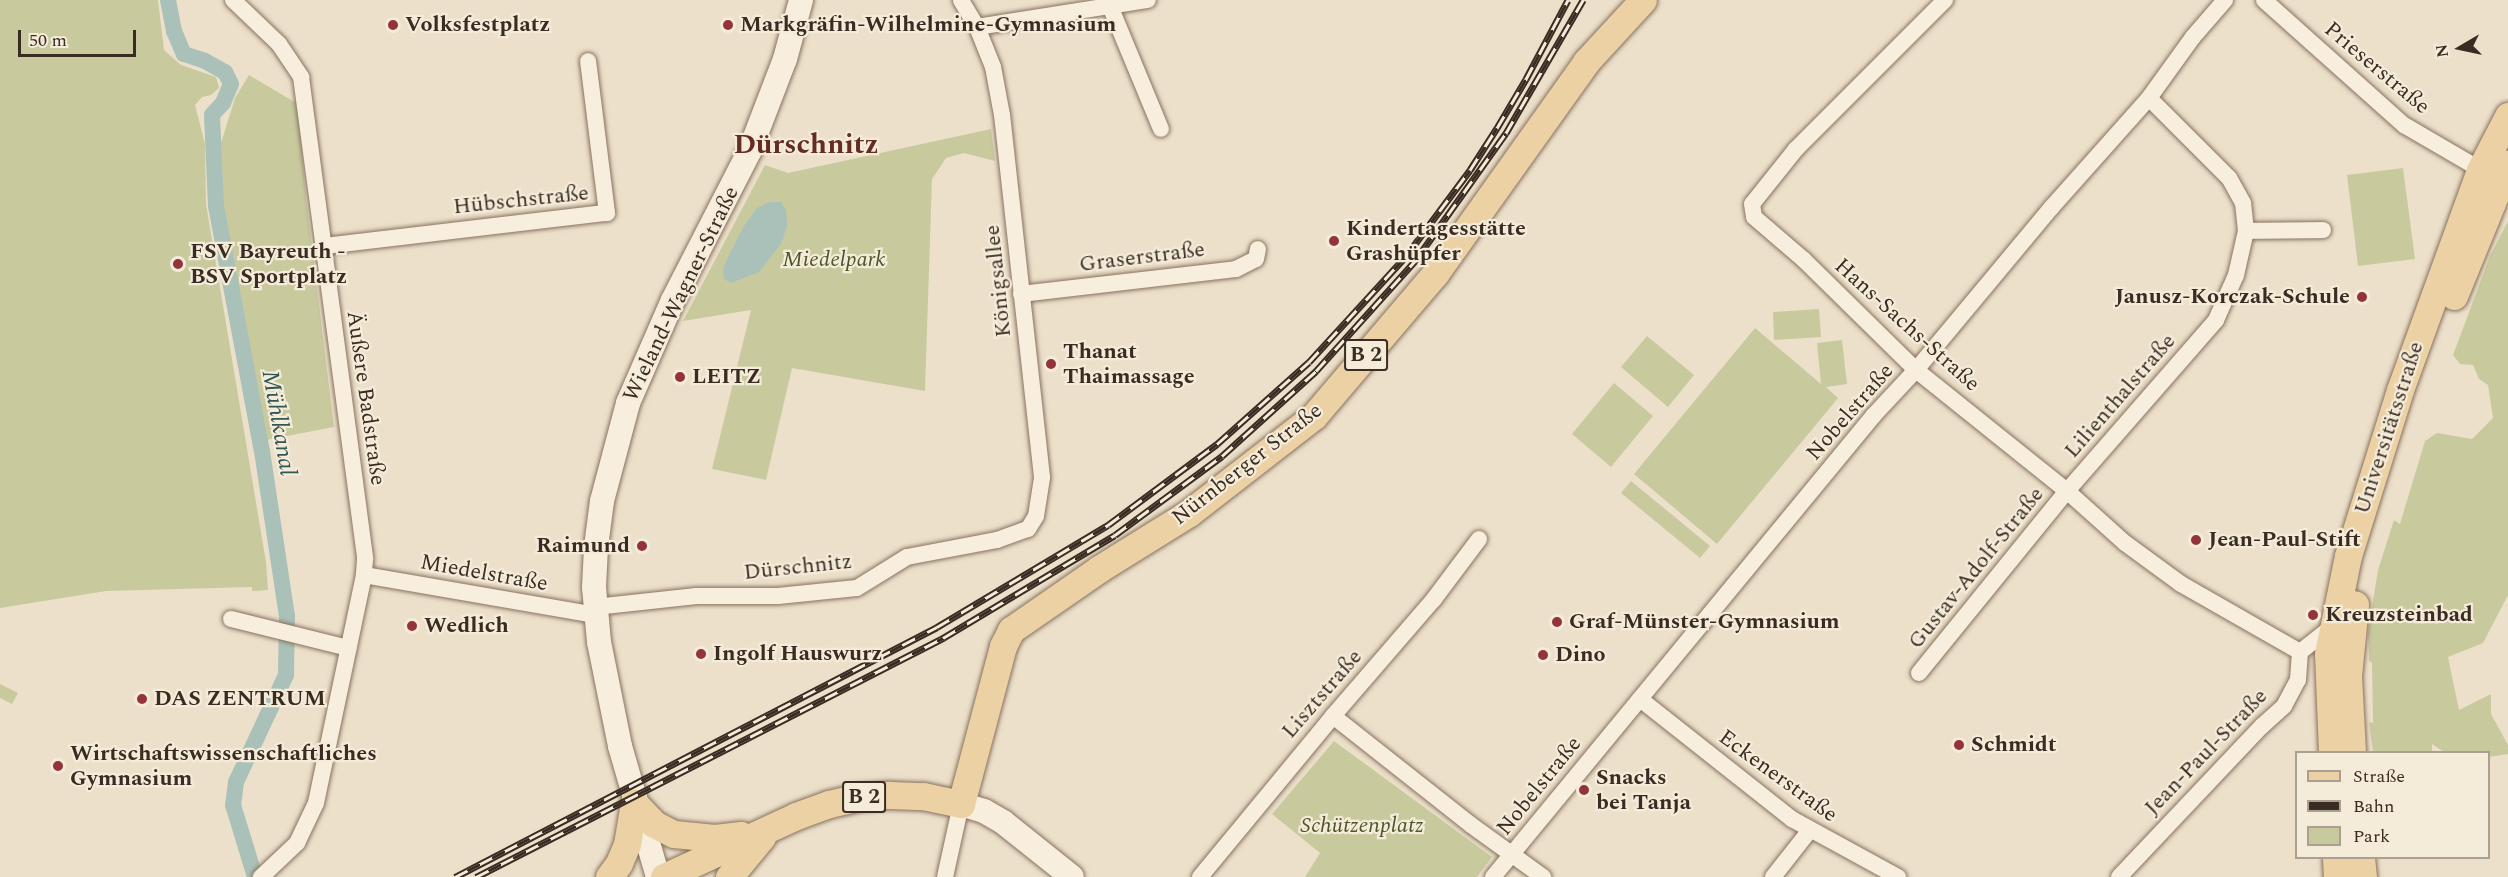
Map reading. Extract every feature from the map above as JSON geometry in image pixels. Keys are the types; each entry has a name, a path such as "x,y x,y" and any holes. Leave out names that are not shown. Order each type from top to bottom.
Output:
{"main road":[{"name":"Wieland-Wagner-Straße","path":"658,877 634,803 608,694 596,611 596,547 602,501 628,403 673,300 750,150 785,59 801,0"},
{"name":"Nürnberger Straße","path":"961,804 1003,646 1011,630 1099,569 1189,513 1314,416 1435,274 1586,62 1644,0"},
{"name":"Universitätsstraße","path":"2352,751 2348,676 2350,638 2357,594 2420,388 2496,171 2508,116"},
{"name":"Universitätsstraße","path":"2332,751 2328,654 2348,556 2396,401 2496,171"},
{"name":"B 2","path":"664,877 829,804 859,797 890,795 922,796 961,804"},
{"path":"634,803 654,824 674,834 715,838 772,828"},
{"path":"609,877 619,863 627,844 634,803"},
{"path":"961,804 984,811 1003,822 1072,877"},
{"path":"729,877 756,842 772,828"},
{"path":"2336,859 2337,877"},
{"path":"2361,859 2363,877"}],"street":[{"name":"Äußere Badstraße","path":"233,0 279,44 301,77 365,559 364,575 316,803 297,843 261,877"},
{"name":"Königsallee","path":"961,0 977,27 993,67 1002,115 1042,477 1036,516 1028,529 997,540"},
{"path":"977,27 1148,0"},
{"name":"Hans-Sachs-Straße","path":"1945,0 1796,149 1752,204 1754,217 1804,260 1916,370 2067,491 2125,543 2181,584 2300,652"},
{"name":"Nobelstraße","path":"1511,855 1874,414 1916,370 2050,208 2149,98 2193,37 2225,0"},
{"name":"Prieserstraße","path":"2264,0 2404,124 2496,171"},
{"path":"1110,6 1161,129"},
{"name":"Hübschstraße","path":"324,246 607,213 588,61"},
{"name":"Lilienthalstraße","path":"2067,491 2216,320 2236,275 2246,231 2242,203 2232,182 2197,144 2149,98"},
{"path":"2246,231 2323,230"},
{"name":"Graserstraße","path":"1021,294 1236,269 1256,260 1258,249"},
{"name":"Gustav-Adolf-Straße","path":"1920,673 2067,491"},
{"name":"Lisztstraße","path":"1200,877 1333,716 1434,599 1479,539"},
{"name":"Dürschnitz","path":"596,611 696,596 778,596 857,588 907,557 997,540"},
{"name":"Miedelstraße","path":"364,575 596,611"},
{"path":"231,619 348,648"},
{"path":"2300,652 2333,626"},
{"name":"Jean-Paul-Straße","path":"2119,877 2253,734 2284,706 2298,680 2300,652"},
{"name":"Eckenerstraße","path":"1640,699 1810,830 1898,877"},
{"path":"1333,716 1511,855 1543,877"},
{"path":"945,877 961,804"},
{"path":"1773,877 1810,830"},
{"path":"1493,877 1511,855"}],"green space":[{"path":"0,0 158,0 164,50 181,65 216,77 219,88 211,95 202,97 195,105 205,144 206,204 266,562 268,590 252,591 252,587 106,591 0,608"},
{"path":"249,75 298,104 306,199 334,427 266,440 221,196 221,143 235,98"},
{"name":"Miedelpark","path":"991,129 995,161 964,153 946,158 932,179 925,391 792,368 766,480 712,469 751,310 683,321 765,165 788,173"},
{"path":"2403,168 2415,259 2358,266 2347,175"},
{"path":"2508,221 2508,595 2483,643 2448,657 2459,710 2491,694 2491,714 2508,745 2508,754 2490,757 2490,751 2442,751 2432,744 2432,751 2373,751 2369,722 2373,723 2372,663 2369,661 2368,632 2378,570 2394,520 2400,524 2425,441 2437,433 2472,439 2493,418 2488,385 2479,379 2473,365 2460,364 2453,355 2490,256"},
{"path":"1819,309 1821,337 1774,340 1773,312"},
{"path":"1755,328 1821,384 1817,343 1842,340 1847,384 1826,387 1838,398 1717,544 1634,474"},
{"path":"1647,336 1694,375 1668,407 1621,367"},
{"path":"1614,383 1653,416 1611,467 1572,434"},
{"path":"1631,481 1710,546 1700,558 1621,493"},
{"path":"0,684 18,693 12,704 0,698"},
{"name":"Schützenplatz","path":"1334,741 1492,857 1477,877 1305,877 1320,853 1272,814"}],"water":[{"path":"769,202 781,202 786,210 787,227 781,244 759,272 731,283 724,279 723,269 727,259 744,226 757,208"}],"waterway":[{"name":"Mühlkanal","path":"168,0 174,31 184,54 205,61 225,72 231,84 223,103 212,115 216,206 262,451 287,616 286,675 236,782 233,805 255,877"}],"railway":[{"path":"455,877 937,627 1108,525 1217,444 1309,362 1406,256 1470,170 1497,128 1568,0"},
{"path":"476,877 943,638 1115,535 1222,456 1316,371 1415,261 1506,133 1583,0"}],"place":[{"name":"Volksfestplatz","path":"393,25"},
{"name":"Markgräfin-Wilhelmine-Gymnasium","path":"728,25"},
{"name":"Kindertagesstätte Grashüpfer","path":"1334,241"},
{"name":"FSV Bayreuth - BSV Sportplatz","path":"178,264"},
{"name":"Janusz-Korczak-Schule","path":"2362,297"},
{"name":"Thanat Thaimassage","path":"1051,364"},
{"name":"LEITZ","path":"680,377"},
{"name":"Jean-Paul-Stift","path":"2196,540"},
{"name":"Raimund","path":"642,546"},
{"name":"Kreuzsteinbad","path":"2313,615"},
{"name":"Graf-Münster-Gymnasium","path":"1557,622"},
{"name":"Wedlich","path":"412,626"},
{"name":"Ingolf Hauswurz","path":"701,654"},
{"name":"Dino","path":"1543,655"},
{"name":"DAS ZENTRUM","path":"142,699"},
{"name":"Schmidt","path":"1959,745"},
{"name":"Wirtschaftswissenschaftliches Gymnasium","path":"58,766"},
{"name":"Snacks bei Tanja","path":"1584,790"}],"district":[{"name":"Dürschnitz","path":"806,145"}]}
